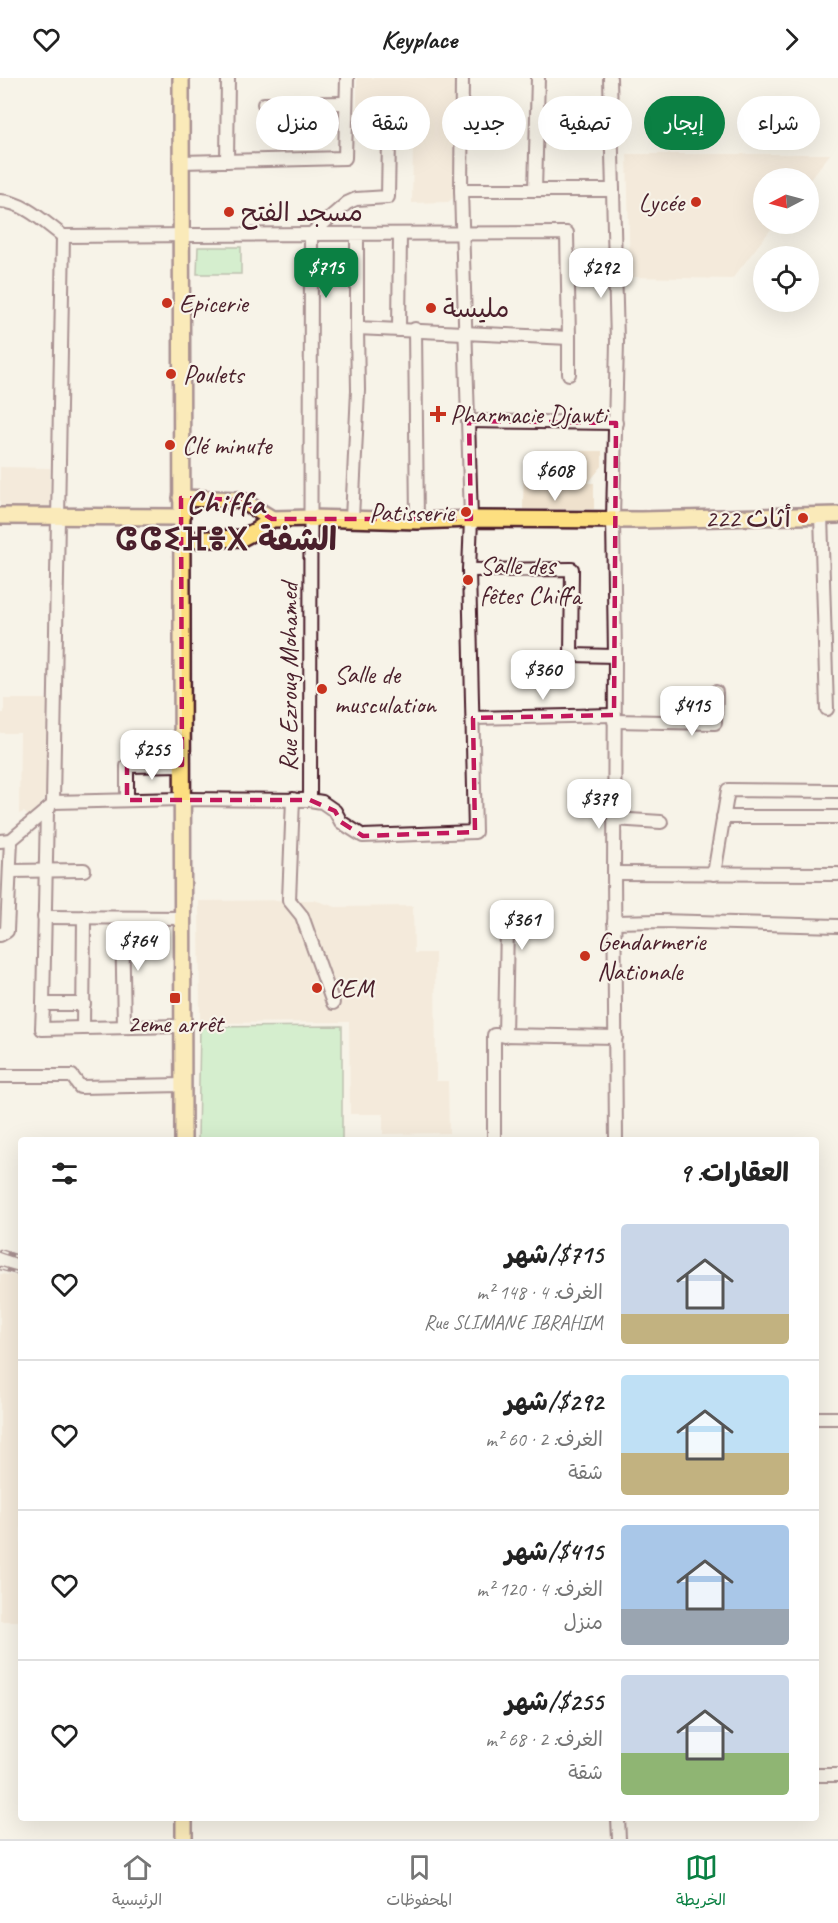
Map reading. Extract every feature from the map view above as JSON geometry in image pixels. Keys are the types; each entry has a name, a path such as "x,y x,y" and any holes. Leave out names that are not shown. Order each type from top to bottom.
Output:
{"main road":[{"path":"181,78 183,1137"},
{"path":"181,498 241,500 272,519 417,521 838,515"},
{"path":"0,516 182,517"},
{"path":"182,540 242,538 272,519"},
{"path":"184,1821 184,1839"}],"street":[{"path":"227,161 228,78"},
{"path":"181,162 345,158 347,78"},
{"path":"0,934 7,931 10,871 5,840 50,806 182,799 310,800 322,802 335,811 341,822 363,836 475,832 469,570 471,519 469,421 461,190 462,78"},
{"path":"535,190 538,78"},
{"path":"610,78 617,341 613,519 616,1137"},
{"path":"339,103 346,103"},
{"path":"311,234 347,203 356,199 387,197 389,150"},
{"path":"461,190 613,190"},
{"path":"0,201 22,206 63,236 567,233 569,374"},
{"name":"Rue Ezroug Mohamed","path":"310,800 311,234"},
{"path":"352,519 358,390 357,234"},
{"path":"399,328 400,234"},
{"path":"63,236 60,518 50,806 45,871 42,1029 182,1026"},
{"path":"357,328 399,328 569,338"},
{"path":"415,329 417,521"},
{"path":"469,421 616,423"},
{"path":"821,515 827,709"},
{"path":"469,570 572,569 572,655 615,656"},
{"path":"473,718 614,718 715,723 716,692"},
{"path":"127,801 127,766 182,765"},
{"path":"714,874 728,790 838,791"},
{"path":"293,799 289,900 302,916 333,1004"},
{"path":"723,817 838,817"},
{"path":"614,819 661,822"},
{"path":"10,871 84,870"},
{"path":"614,873 838,874"},
{"path":"44,917 182,918"},
{"path":"83,1028 84,917"},
{"path":"122,918 124,1027"},
{"path":"614,922 838,926"},
{"path":"505,1036 507,924"},
{"path":"43,1004 84,1004"},
{"path":"494,1137 494,1035 616,1037"},
{"path":"0,1076 72,1076 80,1087 183,1085"},
{"path":"819,1418 838,1418"},
{"path":"819,1775 838,1775"},
{"path":"618,1821 619,1839"}],"highlighted area":[{"path":"469,421 616,423 614,715 473,718 475,832 363,836 341,822 335,811 310,800 127,800 127,766 182,765 181,498 241,500 272,519 471,519"}],"shaded area":[{"path":"357,78 460,78 459,96 442,96 442,150 458,150 456,196 448,202 412,203 413,150 430,150 430,96 357,96"},
{"name":"Lycée","path":"627,154 830,154 819,168 753,168 753,234 767,234 758,246 753,246 753,252 732,279 630,277"},
{"path":"534,451 602,451 602,466 588,483 594,483 594,509 523,509 524,464 534,464"},
{"path":"0,467 50,468 50,511 0,511"},
{"path":"4,699 47,699 46,798 29,817 24,812 19,814 20,733 0,733 0,713 4,713"},
{"name":"CEM","path":"314,900 336,907 413,906 414,953 435,953 436,1081 448,1081 449,1133 383,1134 383,1114 350,1114 349,1022 200,1023 199,901"},
{"path":"0,1274 18,1276 18,1621 0,1621"}],"green space":[{"path":"198,247 241,247 241,274 197,274"},
{"path":"342,1026 342,1137 198,1137 200,1027"}],"railway":[{"path":"0,1251 18,1257"},
{"path":"0,1268 18,1273"}],"place":[{"name":"Lycée","path":"696,202"},
{"name":"مسجد الفتح","path":"229,212"},
{"name":"Epicerie","path":"167,303"},
{"name":"مليسة","path":"431,308"},
{"name":"Poulets","path":"171,374"},
{"name":"Pharmacie Djawti","path":"438,414"},
{"name":"Clé minute","path":"170,445"},
{"name":"Patisserie","path":"466,512"},
{"name":"أثاث 222","path":"803,518"},
{"name":"Salle des fêtes Chiffa","path":"468,580"},
{"name":"Salle de musculation","path":"322,689"},
{"name":"Gendarmerie Nationale","path":"585,956"},
{"name":"CEM","path":"317,988"},
{"name":"2eme arrêt","path":"175,998"}],"district":[{"name":"Chiffa ⵛⵛⵉⴼⴻⵝ الشفة","path":"226,520"}]}
